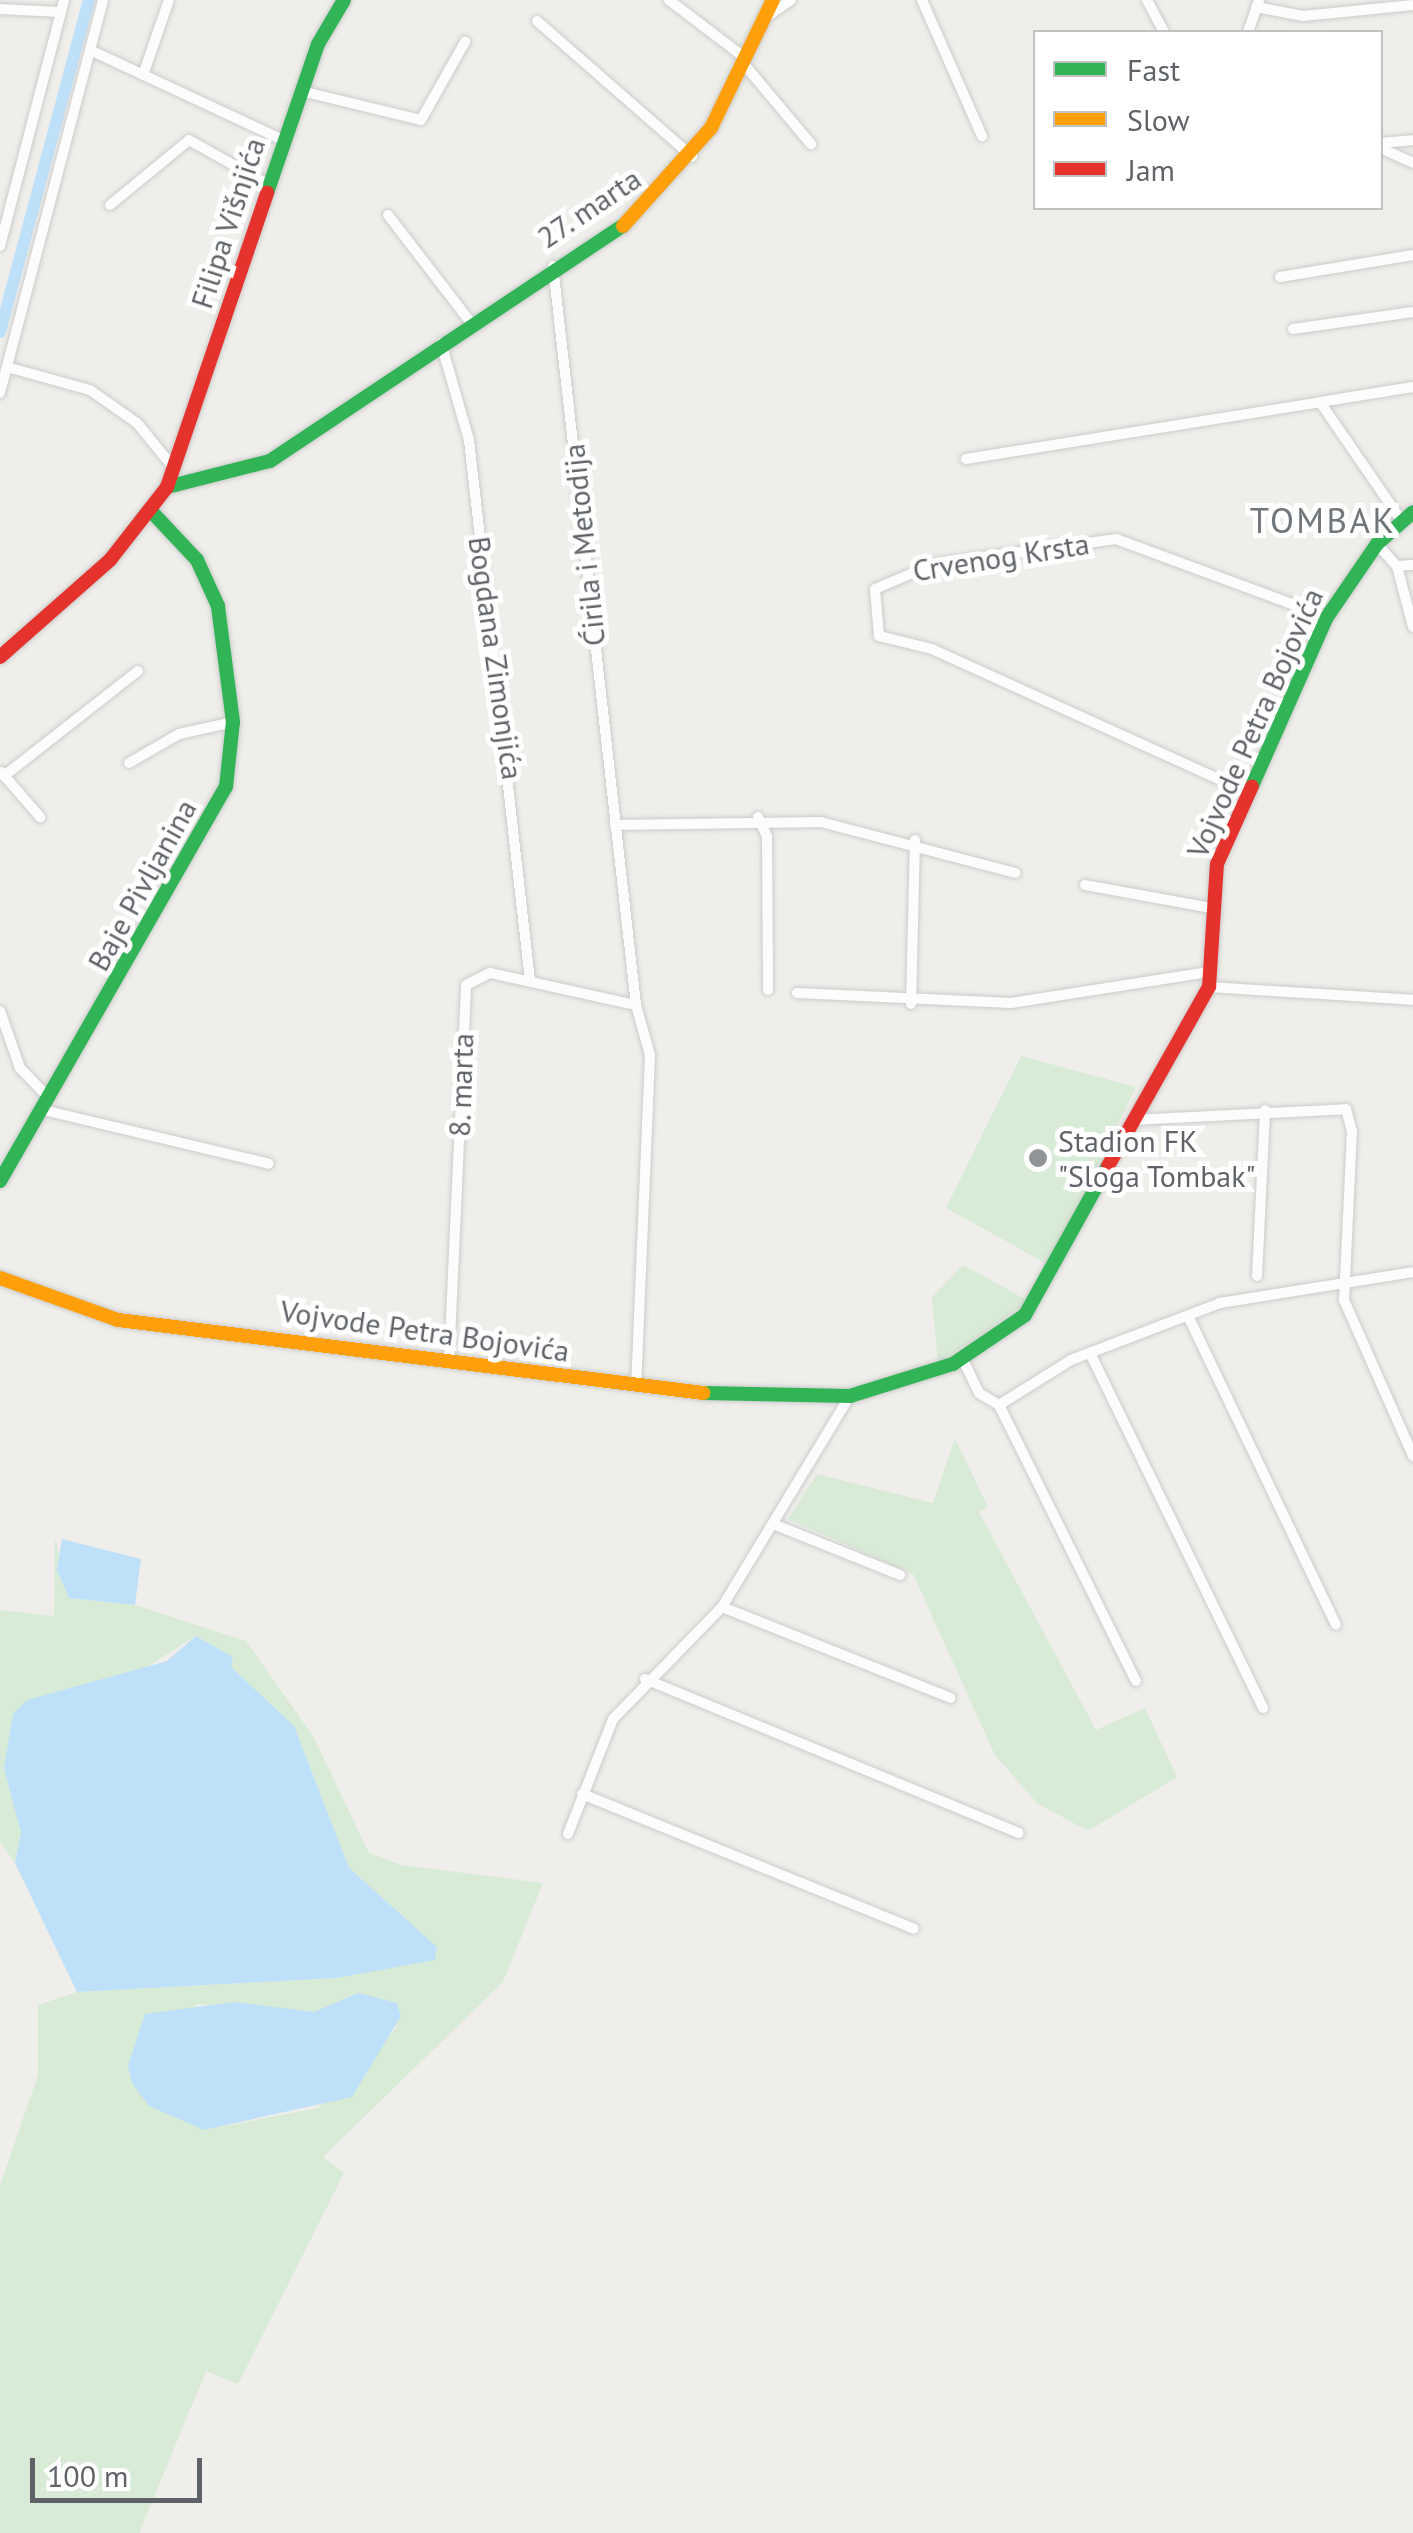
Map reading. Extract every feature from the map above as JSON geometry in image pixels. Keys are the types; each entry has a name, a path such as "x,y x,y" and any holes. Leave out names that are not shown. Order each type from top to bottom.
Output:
{"street":[{"path":"0,393 104,0"},
{"path":"144,75 169,0"},
{"name":"Filipa Višnjića","path":"0,657 152,512 167,487 301,90 344,0"},
{"path":"669,0 744,61 810,144"},
{"name":"27. marta","path":"167,487 270,461 469,320 631,220 693,156 773,0"},
{"path":"765,18 791,0"},
{"path":"922,0 982,136"},
{"path":"1147,0 1163,30"},
{"path":"1249,30 1257,4 1303,16 1413,5"},
{"path":"0,246 4,212 62,6 5,6"},
{"path":"537,21 693,156"},
{"path":"301,90 421,120 465,42"},
{"path":"90,50 283,140"},
{"path":"110,204 190,140 269,185"},
{"path":"1383,145 1413,140"},
{"path":"1383,147 1413,162"},
{"path":"388,215 469,320"},
{"path":"1280,278 1413,255"},
{"name":"Ćirila i Metodija","path":"553,265 636,1005 650,1055 636,1384"},
{"path":"1293,329 1413,312"},
{"name":"Bogdana Zimonjića","path":"440,341 469,440 530,980"},
{"path":"7,367 102,398 174,468"},
{"path":"966,460 1413,387"},
{"name":"Vojvode Petra Bojovića","path":"0,1278 118,1320 636,1384 850,1396 962,1358 1042,1295 1209,979 1217,864 1327,617 1377,544 1407,516 1320,402"},
{"name":"Baje Pivljanina","path":"0,1181 210,824 226,786 233,722 211,582 152,512"},
{"name":"Crvenog Krsta","path":"1247,792 932,649 880,636 875,590 934,564 1116,539 1327,617"},
{"path":"1377,544 1397,566 1413,627"},
{"path":"1397,566 1413,565"},
{"path":"40,816 2,774 138,671"},
{"path":"129,764 179,734 233,722"},
{"path":"615,825 758,817 916,840 1015,874"},
{"path":"758,817 767,836 768,990"},
{"path":"911,1004 916,840"},
{"name":"Vojvode Petra Bojovića","path":"1085,885 1212,908"},
{"name":"8. marta","path":"449,1362 465,990 480,974 530,980 636,1005"},
{"path":"797,993 911,1004 1061,998 1209,979 1413,1000"},
{"path":"0,1011 20,1068 43,1103 269,1164"},
{"path":"1132,1120 1336,1104 1351,1120 1342,1279 1413,1456"},
{"path":"1257,1276 1265,1110"},
{"path":"1000,1405 1090,1352 1257,1292 1413,1272"},
{"path":"1189,1318 1336,1626"},
{"path":"1090,1352 1263,1708"},
{"path":"962,1358 979,1393 1000,1405 1136,1681"},
{"path":"568,1834 608,1729 645,1679 722,1607 850,1396"},
{"path":"773,1524 900,1575"},
{"path":"722,1607 951,1698"},
{"path":"645,1679 1018,1833"},
{"path":"582,1794 914,1930"}],"green space":[{"name":"Stadion FK \"Sloga Tombak\"","path":"1021,1056 1136,1087 1049,1265 946,1208"},
{"path":"963,1265 1029,1301 938,1364 932,1297"},
{"path":"955,1438 988,1507 979,1512 1096,1730 1145,1708 1177,1777 1088,1831 1037,1803 995,1755 913,1574 788,1519 817,1474 933,1503"},
{"path":"55,1537 69,1598 135,1605 246,1641 313,1736 369,1853 401,1865 543,1883 503,1982 323,2157 344,2173 238,2384 206,2371 139,2533 0,2533 0,2186 38,2075 38,2005 77,1992 337,1978 375,1971 415,1934 349,1868 294,1726 196,1636 137,1673 27,1700 4,1768 21,1832 15,1863 0,1842 0,1610 54,1616","holes":["346,1999 397,2027 318,2108 214,2128 196,2004 314,2012"]}],"water":[{"path":"62,1539 141,1559 135,1605 69,1598 57,1570"},
{"path":"196,1636 233,1657 231,1667 294,1726 349,1868 437,1947 435,1960 337,1978 77,1992 15,1863 21,1833 4,1768 13,1714 27,1700 167,1661"},
{"path":"358,1993 397,2003 401,2016 352,2097 204,2130 149,2106 132,2083 128,2066 145,2014 234,2002 314,2012"}],"waterway":[{"path":"0,332 89,0"}],"traffic: fast":[{"path":"267,193 318,44 344,0"},
{"path":"167,487 270,461 623,226"},
{"path":"0,1181 226,787 233,722 218,606 197,560 152,512"},
{"path":"1252,786 1327,617 1377,544 1413,512"},
{"path":"703,1393 850,1396 953,1364 1025,1315 1108,1166"}],"traffic: slow":[{"path":"623,226 711,128 773,0"},
{"path":"0,1278 118,1320 703,1393"}],"traffic: jam":[{"path":"0,657 110,560 167,487 267,193"},
{"path":"1108,1166 1209,987 1217,864 1252,786"}],"place":[{"name":"Stadion FK \"Sloga Tombak\"","path":"1038,1158"}],"district":[{"name":"TOMBAK","path":"1323,520"}]}
